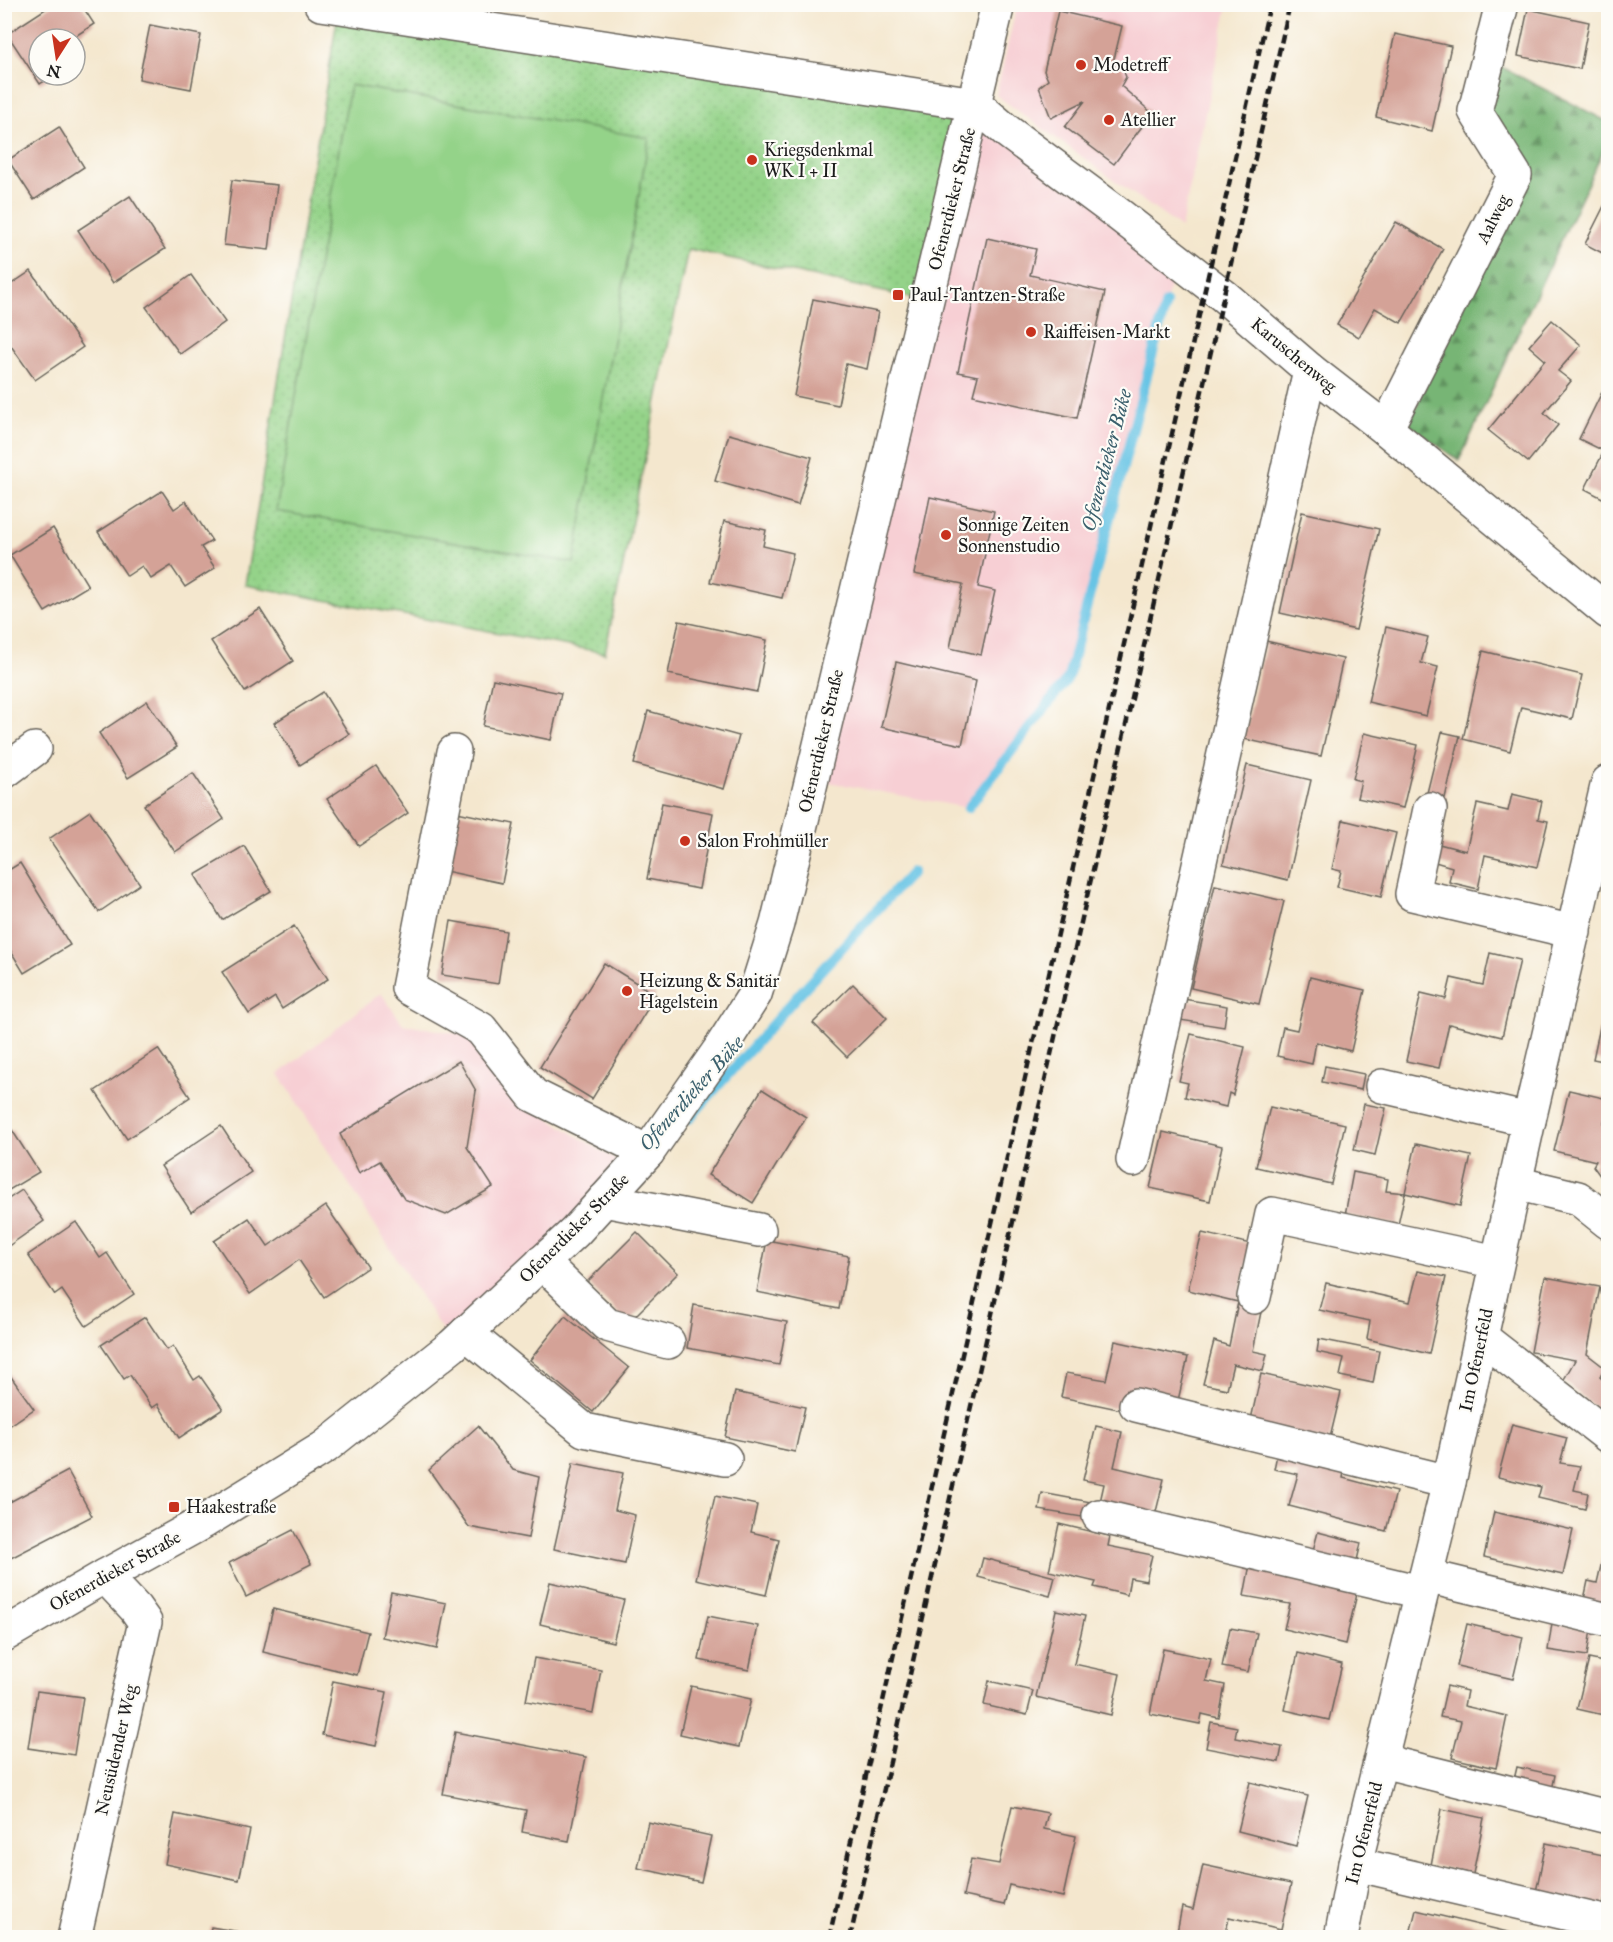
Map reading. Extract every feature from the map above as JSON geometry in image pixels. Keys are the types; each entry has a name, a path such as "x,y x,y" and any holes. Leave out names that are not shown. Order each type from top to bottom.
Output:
{"street":[{"path":"321,4 975,104"},
{"name":"Ofenerdieker Straße","path":"4,1635 205,1521 326,1447 452,1346 575,1232 648,1152 718,1052 755,994 777,924 998,4"},
{"name":"Aalweg","path":"1386,429 1515,175 1475,111 1502,4"},
{"name":"Karuschenweg","path":"975,104 1008,132 1224,296 1310,370 1386,429 1608,612"},
{"path":"1133,1160 1310,370"},
{"path":"4,772 35,749"},
{"path":"454,752 408,988 481,1029 533,1095 648,1152"},
{"name":"Im Ofenerfeld","path":"1341,1938 1355,1864 1449,1482 1529,1120 1608,782"},
{"path":"1430,808 1412,894 1574,932"},
{"path":"1382,1086 1529,1120"},
{"path":"1515,1183 1578,1198 1608,1222"},
{"path":"604,1200 759,1230"},
{"path":"1254,1297 1272,1214 1497,1262"},
{"path":"542,1262 607,1325 668,1342"},
{"path":"466,1333 584,1430 725,1459"},
{"path":"1481,1337 1608,1436"},
{"path":"1136,1405 1449,1482"},
{"path":"1099,1516 1608,1620"},
{"name":"Neusüdender Weg","path":"74,1938 145,1622 105,1576"},
{"path":"1382,1761 1608,1817"},
{"path":"1355,1864 1608,1923"}],"shaded area":[{"path":"1017,5 1228,5 1181,228 996,95"},
{"path":"975,104 1176,258 1067,678 968,808 812,779"},
{"path":"381,993 403,1024 476,1037 540,1113 632,1170 452,1346 279,1074"}],"green space":[{"path":"339,7 975,104 926,301 688,249 605,653 245,585"},
{"path":"1488,60 1608,122 1608,140 1459,461 1409,424 1515,175 1475,111"},
{"path":"350,85 649,138 574,563 276,511"}],"building":[{"path":"53,4 81,4 94,24 87,29 27,27 27,64 7,34"},
{"path":"1448,4 1465,4 1464,9"},
{"path":"1528,9 1589,22 1580,69 1518,56"},
{"name":"Modetreff","path":"1058,11 1122,26 1113,63 1122,67 1126,77 1121,86 1152,113 1114,164 1065,127 1085,101 1051,118 1039,87 1048,80 1044,71"},
{"path":"150,25 201,35 191,89 139,79"},
{"path":"1395,34 1451,46 1432,131 1376,117"},
{"path":"59,127 84,167 34,200 8,160"},
{"path":"232,180 277,185 269,250 224,245"},
{"path":"130,196 165,249 113,283 78,230"},
{"path":"1608,198 1608,256 1585,244"},
{"path":"1396,222 1443,249 1401,323 1375,308 1359,337 1337,325"},
{"name":"Raiffeisen-Markt","path":"987,238 1036,249 1030,275 1105,292 1077,418 973,395 978,376 958,372"},
{"path":"31,271 83,347 35,380 4,336 4,289"},
{"path":"191,275 225,322 180,354 146,307"},
{"path":"813,299 878,312 867,369 846,364 838,405 794,396"},
{"path":"1552,320 1581,345 1558,371 1571,381 1544,413 1558,425 1528,462 1488,430 1545,360 1529,346"},
{"path":"1608,380 1608,501 1585,489 1604,451 1579,439"},
{"path":"729,434 812,457 798,505 715,481"},
{"path":"4,465 10,474 4,478"},
{"path":"162,491 174,509 186,501 212,541 201,547 215,568 185,587 171,566 151,579 142,566 127,576 98,532"},
{"path":"930,497 994,511 978,587 995,591 981,655 950,648 963,584 914,574"},
{"path":"1302,512 1379,529 1356,630 1280,613"},
{"path":"724,521 766,530 763,546 793,553 782,598 710,582"},
{"path":"53,528 88,586 45,612 10,555"},
{"path":"260,609 293,661 245,692 211,641"},
{"path":"679,621 767,640 757,692 668,674"},
{"path":"1386,627 1428,637 1421,663 1438,667 1426,716 1368,702"},
{"path":"1266,641 1343,659 1321,756 1244,739"},
{"path":"1483,651 1582,675 1572,719 1521,707 1510,751 1463,739"},
{"path":"896,662 976,681 962,745 881,727"},
{"path":"493,679 561,693 551,740 483,726"},
{"path":"323,692 349,734 300,765 274,723"},
{"path":"147,701 177,747 128,778 99,733"},
{"path":"648,711 739,736 724,789 634,764"},
{"path":"1442,732 1460,736 1445,798 1427,793"},
{"path":"1364,733 1418,745 1403,808 1357,798 1361,781 1353,779"},
{"path":"1247,765 1311,780 1288,880 1223,864"},
{"path":"376,766 408,813 359,846 327,799"},
{"path":"193,773 224,819 175,852 144,805"},
{"path":"1512,794 1542,801 1538,819 1548,821 1537,867 1485,855 1478,889 1449,882 1452,867 1435,862 1439,844 1466,851 1477,804 1508,811"},
{"path":"662,803 713,813 699,889 647,879"},
{"path":"90,811 140,884 99,912 49,839"},
{"path":"457,812 514,824 502,883 445,871"},
{"path":"1343,820 1396,833 1381,897 1337,887 1341,871 1332,869"},
{"path":"244,846 271,891 222,920 195,875"},
{"path":"20,863 70,945 24,973 4,940 4,873"},
{"path":"1215,885 1284,901 1259,1004 1191,988"},
{"path":"451,921 506,931 498,984 442,975"},
{"path":"294,926 328,979 282,1009 275,997 249,1014 222,972"},
{"path":"1490,953 1520,960 1502,1037 1449,1024 1439,1068 1406,1061 1421,993 1446,999 1451,978 1483,985"},
{"path":"604,963 656,995 592,1099 540,1067"},
{"path":"1310,977 1365,990 1351,1051 1316,1042 1312,1064 1277,1056 1283,1027 1297,1030"},
{"path":"853,984 887,1018 847,1057 813,1023"},
{"path":"1183,999 1227,1006 1224,1027 1180,1020"},
{"path":"1605,1004 1608,1005 1608,1062 1593,1059"},
{"path":"1191,1034 1245,1047 1233,1095 1229,1093 1226,1107 1185,1097 1188,1083 1179,1081"},
{"path":"158,1049 190,1097 127,1139 95,1091"},
{"path":"459,1061 476,1091 467,1147 493,1187 446,1215 404,1199 380,1161 359,1173 340,1134"},
{"path":"1325,1066 1364,1074 1361,1090 1322,1082"},
{"path":"762,1089 806,1117 753,1203 708,1175"},
{"path":"1569,1090 1608,1099 1604,1123 1608,1124 1608,1187 1593,1166 1596,1161 1554,1151"},
{"path":"1364,1104 1386,1108 1375,1155 1354,1150"},
{"path":"1270,1107 1345,1124 1331,1184 1256,1167"},
{"path":"221,1126 251,1172 191,1212 161,1166"},
{"path":"12,1130 39,1172 4,1193 4,1135"},
{"path":"1163,1132 1222,1146 1210,1201 1150,1188"},
{"path":"1416,1144 1471,1156 1460,1206 1405,1193"},
{"path":"1353,1172 1388,1179 1386,1191 1405,1193 1398,1225 1345,1215"},
{"path":"22,1190 44,1221 7,1247 4,1243 4,1202"},
{"path":"326,1206 368,1267 324,1297 299,1260 250,1294 214,1241 249,1218 268,1246"},
{"path":"76,1222 100,1258 107,1253 134,1294 86,1326 62,1290 55,1295 28,1255"},
{"path":"637,1232 678,1273 628,1323 587,1282"},
{"path":"1202,1233 1251,1244 1238,1302 1188,1290"},
{"path":"767,1240 849,1256 839,1309 757,1292"},
{"path":"1418,1271 1446,1277 1429,1354 1367,1339 1370,1321 1319,1310 1326,1283 1410,1302"},
{"path":"1545,1277 1600,1287 1587,1354 1605,1368 1600,1377 1608,1384 1608,1418 1563,1381 1575,1360 1531,1352"},
{"path":"1238,1302 1262,1307 1253,1351 1267,1354 1263,1371 1233,1364 1227,1389 1203,1384 1214,1341 1229,1346"},
{"path":"694,1305 787,1322 779,1365 687,1348"},
{"path":"565,1316 629,1368 593,1412 530,1360"},
{"path":"145,1317 167,1350 173,1346 194,1380 200,1376 223,1409 179,1438 158,1404 152,1408 130,1375 124,1379 101,1345"},
{"path":"1319,1339 1379,1351 1373,1383 1340,1376 1344,1358 1317,1352"},
{"path":"1115,1341 1188,1357 1177,1405 1127,1411 1061,1397 1066,1373 1106,1380"},
{"path":"4,1367 34,1409 9,1426 4,1419"},
{"path":"1261,1374 1341,1392 1329,1442 1250,1424"},
{"path":"735,1392 805,1407 795,1452 725,1437"},
{"path":"1512,1424 1567,1438 1560,1463 1580,1466 1574,1490 1588,1493 1585,1509 1538,1498 1541,1487 1498,1477"},
{"path":"478,1426 513,1470 539,1477 528,1538 469,1527 429,1470"},
{"path":"1096,1426 1122,1432 1114,1467 1164,1479 1153,1524 1098,1511 1104,1484 1083,1480"},
{"path":"1279,1445 1346,1461 1343,1478 1396,1492 1386,1531 1289,1506 1298,1474 1274,1469"},
{"path":"573,1463 623,1473 615,1510 635,1515 625,1564 554,1549"},
{"path":"68,1471 92,1516 5,1561 4,1505"},
{"path":"1042,1493 1091,1502 1088,1518 1039,1510"},
{"path":"715,1496 757,1505 751,1532 779,1539 766,1595 696,1579"},
{"path":"1494,1512 1573,1530 1563,1575 1484,1557"},
{"path":"1059,1524 1110,1536 1108,1546 1152,1555 1146,1581 1130,1578 1127,1595 1094,1587 1096,1582 1049,1571"},
{"path":"293,1530 311,1564 246,1597 229,1563"},
{"path":"1318,1532 1361,1543 1355,1569 1311,1558"},
{"path":"1606,1544 1608,1545 1608,1610 1583,1604 1588,1581 1597,1583"},
{"path":"983,1558 1055,1577 1050,1596 978,1577"},
{"path":"1251,1559 1296,1579 1357,1594 1345,1644 1284,1629 1290,1604 1244,1596"},
{"path":"550,1582 624,1600 613,1642 540,1624"},
{"path":"391,1592 446,1603 437,1649 382,1637"},
{"path":"273,1609 368,1632 357,1675 263,1652"},
{"path":"1056,1610 1085,1616 1074,1664 1120,1674 1111,1715 1036,1697"},
{"path":"708,1616 758,1626 749,1670 699,1660"},
{"path":"1552,1623 1591,1629 1587,1656 1548,1650"},
{"path":"1467,1624 1523,1637 1513,1679 1457,1666"},
{"path":"1230,1628 1257,1633 1248,1672 1222,1667"},
{"path":"1163,1649 1211,1659 1206,1681 1225,1685 1219,1718 1202,1714 1200,1724 1150,1714"},
{"path":"1298,1653 1342,1664 1329,1720 1285,1710"},
{"path":"534,1658 601,1670 593,1713 526,1701"},
{"path":"1589,1659 1608,1663 1608,1716 1577,1709"},
{"path":"333,1681 387,1692 376,1746 322,1735"},
{"path":"989,1681 1033,1691 1027,1715 984,1705"},
{"path":"691,1686 751,1699 739,1747 680,1734"},
{"path":"1447,1686 1467,1691 1464,1706 1507,1716 1496,1768 1452,1758 1461,1721 1440,1717"},
{"path":"37,1691 83,1697 74,1755 28,1748"},
{"path":"1211,1722 1237,1727 1235,1738 1282,1747 1279,1762 1206,1748"},
{"path":"455,1732 586,1757 569,1841 522,1832 526,1810 443,1794"},
{"path":"1517,1767 1555,1775 1551,1796 1512,1788"},
{"path":"1608,1775 1608,1790 1605,1789"},
{"path":"1250,1782 1308,1796 1296,1846 1238,1831"},
{"path":"1012,1806 1048,1813 1044,1829 1076,1836 1063,1897 1009,1885 1004,1905 963,1896 971,1859 999,1864"},
{"path":"1442,1809 1484,1818 1473,1874 1431,1865"},
{"path":"175,1814 250,1830 239,1880 165,1864"},
{"path":"648,1822 711,1836 701,1882 638,1868"},
{"path":"1546,1843 1608,1856 1608,1881 1603,1907 1536,1892"},
{"path":"1203,1865 1291,1884 1281,1929 1229,1917 1225,1938 1204,1938 1177,1932 1182,1907 1193,1910"},
{"path":"1416,1910 1529,1937 1529,1938 1409,1938"},
{"path":"211,1927 264,1936 264,1938 209,1938"},
{"path":"1045,1932 1066,1936 1066,1938 1044,1938"}],"waterway":[{"name":"Ofenerdieker Bäke","path":"968,808 1068,678 1166,303"},
{"name":"Ofenerdieker Bäke","path":"689,1119 799,994 912,872"}],"railway":[{"path":"829,1938 1270,4"},
{"path":"850,1938 1290,4"}],"place":[{"name":"Modetreff","path":"1081,65"},
{"name":"Atellier","path":"1109,120"},
{"name":"Kriegsdenkmal WK I + II","path":"752,160"},
{"name":"Paul-Tantzen-Straße","path":"898,295"},
{"name":"Raiffeisen-Markt","path":"1031,332"},
{"name":"Sonnige Zeiten Sonnenstudio","path":"946,535"},
{"name":"Salon Frohmüller","path":"685,841"},
{"name":"Heizung & Sanitär Hagelstein","path":"627,991"},
{"name":"Haakestraße","path":"174,1507"}]}
